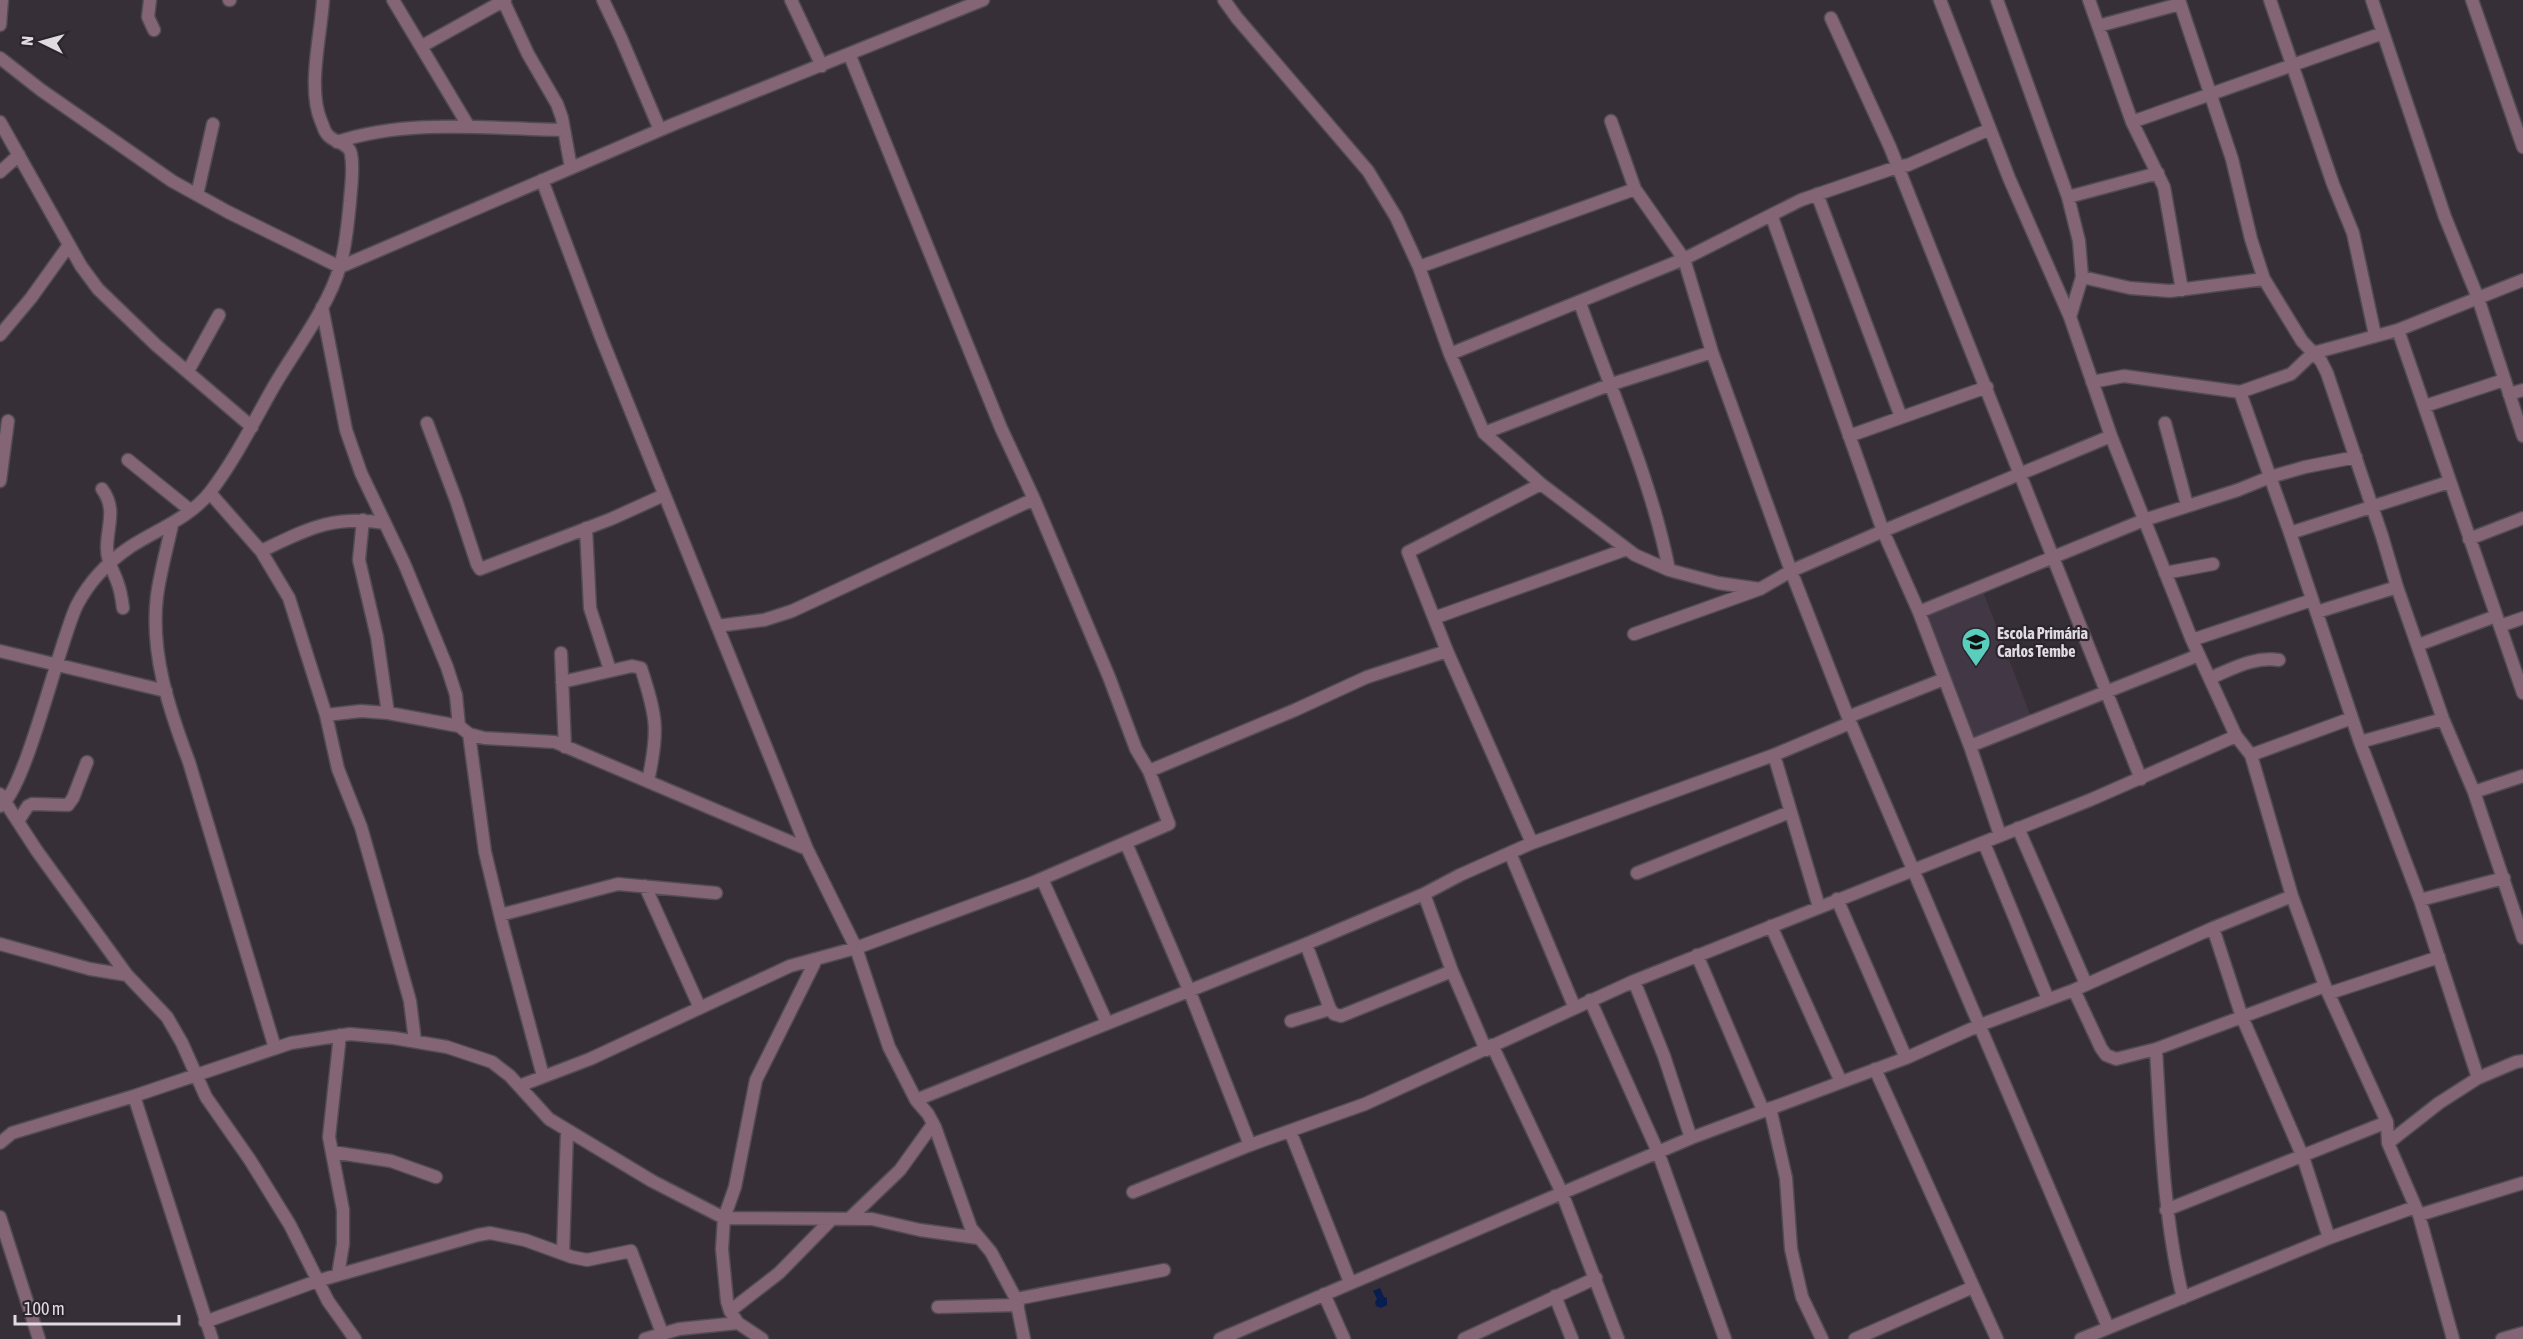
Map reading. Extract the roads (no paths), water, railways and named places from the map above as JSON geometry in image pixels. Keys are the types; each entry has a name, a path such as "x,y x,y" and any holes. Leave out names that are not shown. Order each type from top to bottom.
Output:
{"street":[{"path":"0,25 2,0"},
{"path":"150,0 148,17 154,30"},
{"path":"323,0 316,59 318,114 327,135 346,146 351,152 352,181 340,267 322,307 252,427 210,493 172,525 131,547 109,564 89,585 66,628 57,666 15,787 2,801 127,975 167,1017 182,1043 194,1075 220,1120 250,1160 290,1225 317,1281 340,1320 355,1339"},
{"path":"393,0 469,127"},
{"path":"422,46 504,0 528,54 557,104 571,168"},
{"path":"603,0 660,130"},
{"path":"791,0 822,66"},
{"path":"340,267 660,130 850,56 983,0"},
{"path":"1224,0 1368,171 1396,217 1419,267 1450,354 1484,433 1541,484 1635,555 1669,570 1718,583 1760,589"},
{"path":"1940,0 2009,178 2070,317 2111,436 2192,640 2236,736 2252,755 2292,896 2328,990 2387,1122 2388,1143 2417,1211 2453,1339"},
{"path":"1997,0 2068,197 2079,240 2082,277 2070,317"},
{"path":"2089,0 2132,122 2164,187 2182,290"},
{"path":"2270,0 2333,184 2353,233 2375,335"},
{"path":"2372,0 2445,217 2478,298 2523,436"},
{"path":"2472,0 2523,147"},
{"path":"2098,26 2179,2 2232,159 2251,239 2264,279 2302,342 2321,361 2327,373 2397,587 2443,719 2474,792 2523,938"},
{"path":"1831,18 1890,147 2141,779"},
{"path":"2132,122 2383,33"},
{"path":"519,1086 590,1059 779,971 856,948 1042,879 1169,824 1149,771 1136,749 1109,677 1034,499 997,418 850,56"},
{"path":"0,58 41,90 172,181 340,267"},
{"path":"1611,121 1635,189 1684,259 1712,352 1791,572 1849,720 2108,1327"},
{"path":"0,122 69,245 98,289 156,345 252,427"},
{"path":"197,195 213,124"},
{"path":"337,142 361,134 442,126 564,130"},
{"path":"1450,354 1684,259 1772,217 1801,200 1908,165 1990,129"},
{"path":"0,172 19,155"},
{"path":"2068,197 2158,173"},
{"path":"542,180 601,337 807,849 856,948 889,1047 916,1100 933,1124 971,1228 992,1252 1017,1302 1024,1339"},
{"path":"1419,267 1635,189"},
{"path":"1817,194 1901,417"},
{"path":"1772,217 1883,531 1944,679 2000,835"},
{"path":"0,335 31,298 69,245"},
{"path":"2082,277 2130,288 2182,290 2264,279"},
{"path":"2092,382 2124,376 2240,392 2292,374 2313,353 2398,330 2523,280"},
{"path":"1580,303 1635,450 1663,537 1669,570"},
{"path":"322,307 346,430 361,473 447,667 456,695 485,852 543,1076"},
{"path":"188,371 219,315"},
{"path":"2398,330 2523,693"},
{"path":"1484,433 1609,385 1712,352"},
{"path":"2425,406 2504,380"},
{"path":"1850,436 1987,387"},
{"path":"2509,394 2523,390"},
{"path":"2240,392 2360,742 2420,900 2478,1078"},
{"path":"0,481 8,421"},
{"path":"427,423 480,569 664,495"},
{"path":"2165,423 2187,505"},
{"path":"1634,634 1760,589 1791,572 1883,531 2111,436"},
{"path":"1918,612 2144,520 2238,490 2270,477 2305,467 2356,457"},
{"path":"128,460 190,510"},
{"path":"2290,533 2449,482"},
{"path":"1532,843 1447,651 1408,552 1541,484"},
{"path":"102,489 111,507 107,548 109,564 119,585 123,608"},
{"path":"210,493 261,551 289,598 326,715 338,769 361,827 408,992 415,1041"},
{"path":"717,626 764,620 792,611 1034,499"},
{"path":"2469,539 2523,518"},
{"path":"261,551 326,523 363,520 385,523"},
{"path":"363,520 359,560 377,637 388,713"},
{"path":"172,525 157,595 155,622 157,653 166,691 275,1048"},
{"path":"586,528 590,608 610,670"},
{"path":"1434,618 1627,549"},
{"path":"2166,573 2213,564"},
{"path":"2317,612 2397,587"},
{"path":"2192,640 2312,600"},
{"path":"2418,645 2498,621 2523,618"},
{"path":"0,651 166,691"},
{"path":"1149,771 1367,677 1447,651"},
{"path":"561,653 565,747"},
{"path":"1970,747 2199,654"},
{"path":"2210,678 2254,660 2267,658 2279,660"},
{"path":"562,682 632,666 641,668 657,730 648,782"},
{"path":"916,1100 1306,944 1424,894 1460,875 1532,843 1774,755 1944,679"},
{"path":"326,715 361,711 388,713 503,740 555,742 807,849"},
{"path":"2252,755 2352,718"},
{"path":"2360,742 2443,719"},
{"path":"1133,1192 1250,1145 1365,1104 1590,999 1837,899 1984,843 2141,779 2236,736"},
{"path":"1774,755 1818,907"},
{"path":"18,821 28,806 32,804 68,805 87,762"},
{"path":"2474,792 2523,776"},
{"path":"1637,873 1791,812"},
{"path":"2018,828 2086,984"},
{"path":"1126,843 1190,990 1250,1145"},
{"path":"1984,843 2048,999"},
{"path":"1510,853 1574,1006"},
{"path":"2420,900 2504,878"},
{"path":"1042,879 1107,1023"},
{"path":"500,915 618,884 716,892"},
{"path":"645,886 700,1008"},
{"path":"1424,894 1452,971 1562,1193 1618,1339"},
{"path":"1220,1339 1690,1138 1906,1058 1980,1025 2074,990 2213,928 2292,896"},
{"path":"1837,899 1906,1058"},
{"path":"1771,926 1841,1082"},
{"path":"2213,928 2242,1017 2303,1157 2329,1238"},
{"path":"0,944 68,964 127,975"},
{"path":"1306,944 1330,1009 1334,1014 1341,1016 1452,971"},
{"path":"1697,955 1766,1109 1786,1178 1791,1249 1802,1297 1822,1339"},
{"path":"2074,990 2101,1048 2106,1055 2116,1059 2156,1049 2242,1017 2439,957"},
{"path":"762,1339 738,1323 730,1311 722,1249 724,1218 735,1187 756,1080 816,960"},
{"path":"1634,981 1664,1056 1690,1138"},
{"path":"1590,999 1658,1152 1725,1339"},
{"path":"1291,1021 1330,1009"},
{"path":"338,1275 343,1244 343,1210 330,1131 340,1035"},
{"path":"0,1143 12,1133 134,1096 275,1048 340,1035 415,1041 447,1047 492,1062 519,1086 549,1119 652,1180 724,1218 872,1219 920,1230 978,1238"},
{"path":"2156,1049 2166,1210 2173,1259 2183,1298"},
{"path":"2388,1143 2439,1103 2478,1078 2523,1061"},
{"path":"1875,1069 1997,1339"},
{"path":"134,1096 212,1339"},
{"path":"2166,1210 2387,1122"},
{"path":"850,1218 900,1170 933,1124"},
{"path":"562,1254 567,1131"},
{"path":"1290,1131 1350,1282"},
{"path":"332,1152 392,1161 436,1177"},
{"path":"2081,1339 2329,1238 2417,1211 2523,1183"},
{"path":"0,1217 39,1339"},
{"path":"730,1311 780,1274 831,1220"},
{"path":"205,1322 317,1281 411,1253 490,1233 525,1240 586,1260 628,1250 633,1253 662,1333"},
{"path":"938,1307 1017,1302 1164,1270"},
{"path":"1464,1339 1596,1278"},
{"path":"1855,1339 1973,1287"},
{"path":"1324,1294 1344,1339"},
{"path":"1555,1296 1572,1339"},
{"path":"645,1339 662,1333 679,1334 738,1323"},
{"path":"2502,1339 2523,1333"}],"water":[{"path":"1380,1288 1384,1297 1387,1298 1387,1305 1381,1308 1376,1306 1377,1299 1373,1291"}],"place":[{"name":"Escola Primária Carlos Tembe","path":"1976,668"}]}
